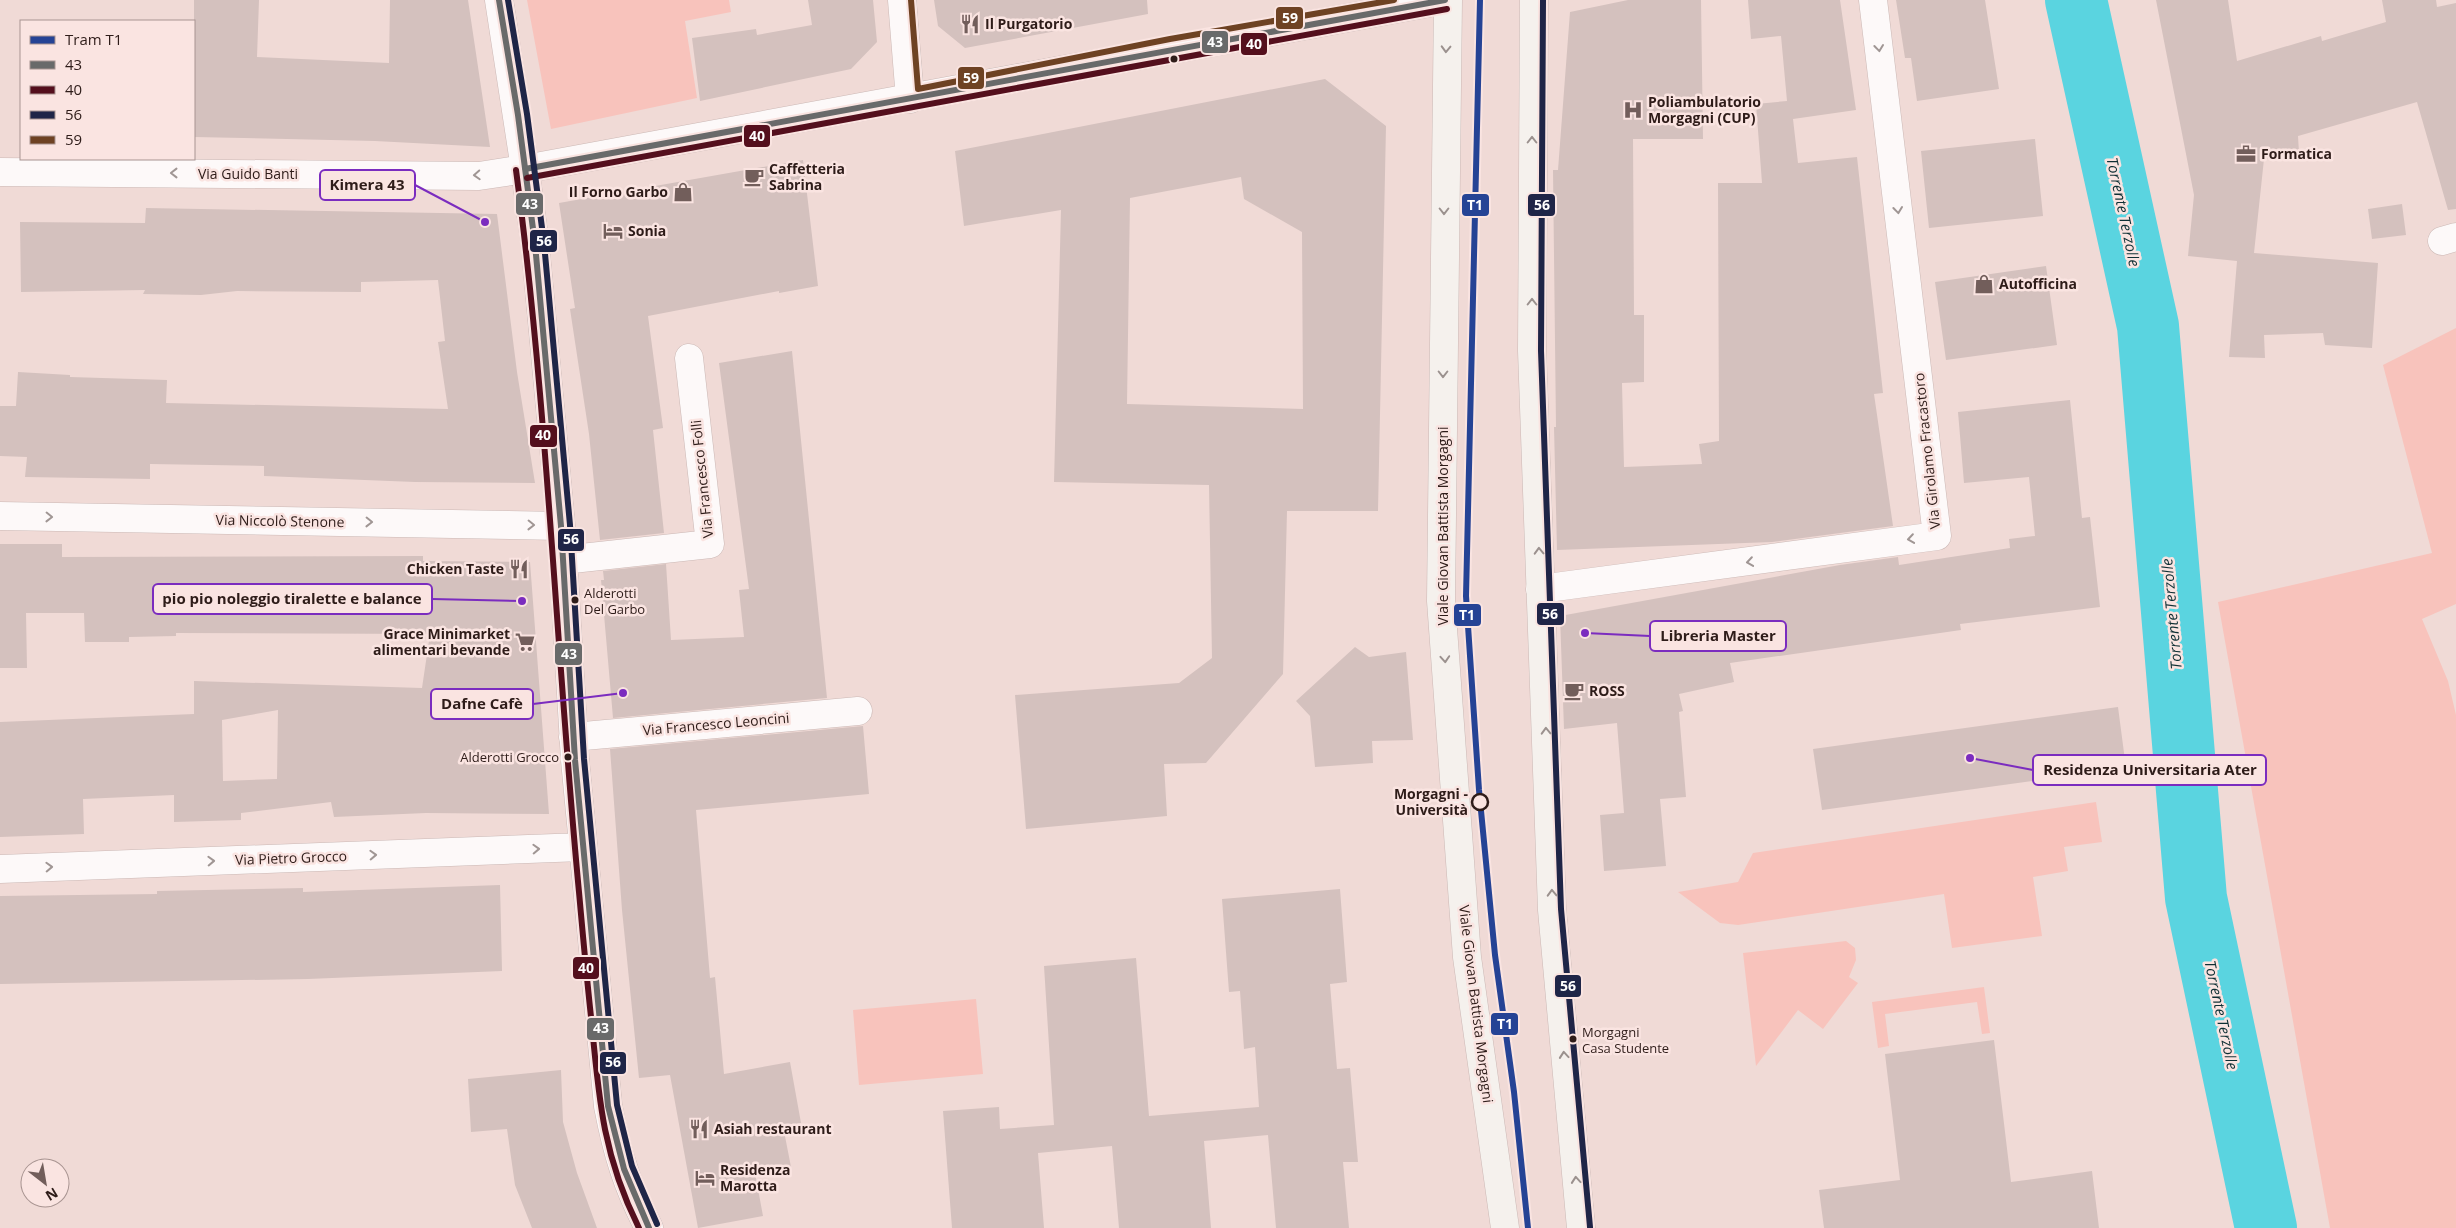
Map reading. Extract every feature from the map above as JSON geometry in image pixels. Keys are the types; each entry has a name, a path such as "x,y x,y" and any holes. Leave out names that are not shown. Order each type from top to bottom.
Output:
{"main road":[{"name":"Viale Giovan Battista Morgagni","path":"1446,0 1441,601 1467,957 1505,1228"},
{"path":"1534,0 1532,351 1552,910 1581,1228"}],"street":[{"path":"499,0 535,244 561,526 582,847 608,1106 620,1160 632,1195 649,1228"},
{"path":"902,0 910,99"},
{"name":"Via Guido Banti","path":"0,172 479,176 910,99 1172,48 1446,0"},
{"name":"Via Girolamo Fracastoro","path":"1540,589 1937,536 1873,0"},
{"name":"Via Francesco Folli","path":"563,560 710,544 689,358"},
{"name":"Via Niccolò Stenone","path":"0,516 561,526"},
{"name":"Via Francesco Leoncini","path":"574,737 858,711"},
{"name":"Via Pietro Grocco","path":"0,869 582,847"}],"shaded area":[{"path":"527,0 729,0 731,12 685,21 697,98 551,129"},
{"path":"2456,328 2456,604 2422,619 2448,681 2456,715 2456,1228 2330,1228 2218,602 2432,553 2383,365"},
{"path":"2096,802 2102,842 2064,847 2068,871 2033,877 2042,936 1952,948 1944,894 1738,925 1720,923 1678,892 1738,882 1753,853"},
{"path":"1846,941 1855,948 1856,960 1849,977 1858,983 1823,1029 1798,1010 1756,1066 1743,953"},
{"path":"1984,987 1990,1033 1982,1034 1977,1002 1885,1014 1889,1046 1878,1048 1872,1002"},
{"path":"976,999 983,1074 859,1085 853,1010"}],"building":[{"path":"194,0 259,0 257,57 389,63 390,0 468,0 490,147 375,141 195,137"},
{"path":"808,0 873,0 877,42 851,69 700,101 692,38 756,29 757,35 812,25"},
{"path":"934,0 1147,0 1148,14 965,48 938,26"},
{"path":"1628,0 1701,0 1703,139 1633,139 1634,315 1644,315 1644,382 1622,383 1624,467 1702,464 1699,444 1719,441 1718,183 1762,183 1756,104 1787,101 1781,36 1751,39 1748,0 1840,0 1856,110 1793,119 1798,163 1857,157 1883,393 1874,394 1893,526 1772,542 1557,550 1554,427 1556,427 1553,170 1558,170 1570,12"},
{"path":"1896,0 1985,0 1999,89 1917,101 1911,58 1905,58"},
{"path":"2156,0 2228,0 2237,61 2321,36 2322,41 2386,22 2382,0 2436,0 2437,7 2456,3 2456,209 2448,210 2417,102 2298,136 2299,153 2264,159 2254,253 2378,263 2372,348 2325,345 2323,333 2264,335 2265,358 2229,357 2237,261 2188,256 2194,195"},
{"path":"1325,79 1386,126 1378,511 1287,511 1283,674 1206,763 1164,764 1167,816 1026,829 1015,695 1179,683 1212,658 1209,485 1054,482 1061,210 964,226 955,151","holes":["1241,177 1244,199 1302,232 1303,409 1127,404 1130,198"]},
{"path":"2035,139 2043,216 1929,228 1921,151"},
{"path":"803,160 818,286 779,293 779,291 648,316 663,428 653,430 664,533 600,540 589,434 570,309 575,308 559,203"},
{"path":"2402,204 2406,235 2372,239 2368,209"},
{"path":"146,208 497,214 517,372 535,483 415,482 264,476 264,466 150,464 150,479 25,477 27,457 0,456 0,406 16,406 18,372 70,375 70,377 167,380 166,403 448,409 438,342 445,341 438,280 361,282 361,292 237,291 201,295 143,294 145,290 21,292 20,222 145,223"},
{"path":"2046,266 2057,345 1946,360 1935,282"},
{"path":"792,351 827,698 613,718 601,580 604,580 603,571 666,564 671,640 744,637 739,590 749,589 719,363"},
{"path":"2070,400 2082,518 2090,517 2100,607 1960,624 1961,630 1730,663 1734,682 1679,694 1683,711 1679,712 1686,797 1660,799 1666,866 1604,871 1600,815 1624,813 1617,723 1564,729 1560,616 1840,565 1898,557 1899,565 2010,548 2009,539 2035,536 2029,477 1964,483 1958,412"},
{"path":"0,544 62,544 62,557 423,556 423,561 530,562 549,814 426,813 334,817 331,802 241,813 241,820 174,822 174,795 83,799 84,834 0,837 0,722 194,714 194,681 422,688 430,634 176,633 176,636 129,637 129,642 85,642 84,613 26,613 27,668 0,668","holes":["278,710 277,779 223,781 222,720"]},
{"path":"1355,647 1369,657 1406,652 1413,740 1372,741 1373,763 1315,767 1310,716 1296,701"},
{"path":"2118,707 2126,768 1822,810 1813,749"},
{"path":"863,726 869,794 696,810 710,978 715,977 724,1074 790,1062 801,1123 783,1126 791,1167 755,1173 763,1216 698,1228 670,1075 639,1078 622,910 610,749"},
{"path":"500,885 502,971 308,979 0,984 0,896 157,894 157,891 303,888 303,892"},
{"path":"1340,889 1347,982 1330,984 1337,1069 1350,1068 1358,1162 1343,1162 1349,1228 1276,1228 1268,1135 1204,1141 1211,1228 1119,1228 1112,1146 1038,1153 1044,1228 952,1228 943,1111 999,1107 1000,1129 1054,1125 1044,966 1136,958 1149,1116 1259,1107 1255,1047 1244,1049 1240,991 1229,992 1222,899"},
{"path":"1994,1040 2011,1182 2092,1171 2099,1228 1824,1228 1819,1190 1900,1180 1885,1054"},
{"path":"561,1070 563,1122 577,1173 597,1228 532,1228 515,1185 507,1129 471,1132 468,1079"}],"waterway":[{"name":"Torrente Terzolle","path":"2076,0 2148,326 2196,898 2266,1228"}],"tram line":[{"name":"T1","path":"1480,0 1466,596 1479,790 1495,955 1514,1092 1528,1228"}],"transit line":[{"name":"43","path":"499,0 518,115 535,244 561,526 575,760 608,1106 624,1169 649,1228"},
{"name":"56","path":"508,0 527,114 544,243 570,525 584,759 617,1105 632,1166 657,1224"},
{"name":"59","path":"911,0 918,89 1170,39 1394,0"},
{"name":"43","path":"525,169 1445,0"},
{"name":"56","path":"1543,0 1541,351 1561,909 1590,1227"},
{"name":"40","path":"527,178 1447,9"},
{"name":"40","path":"516,170 536,350 571,802 597,1080 605,1129 618,1178 639,1228"}],"place":[{"name":"Il Purgatorio","path":"970,24"},
{"name":"Poliambulatorio Morgagni (CUP)","path":"1633,110"},
{"name":"Formatica","path":"2246,154"},
{"name":"Caffetteria Sabrina","path":"754,177"},
{"name":"Il Forno Garbo","path":"683,192"},
{"name":"Kimera 43","path":"485,222"},
{"name":"Sonia","path":"613,231"},
{"name":"Autofficina","path":"1984,284"},
{"name":"Chicken Taste","path":"519,569"},
{"name":"Alderotti Del Garbo","path":"575,600"},
{"name":"pio pio noleggio tiralette e balance","path":"522,601"},
{"name":"Libreria Master","path":"1585,633"},
{"name":"Grace Minimarket alimentari bevande","path":"525,642"},
{"name":"ROSS","path":"1574,691"},
{"name":"Dafne Cafè","path":"623,693"},
{"name":"Alderotti Grocco","path":"568,757"},
{"name":"Residenza Universitaria Ater","path":"1970,758"},
{"name":"Morgagni - Università","path":"1480,802"},
{"name":"Morgagni Casa Studente","path":"1573,1039"},
{"name":"Asiah restaurant","path":"699,1129"},
{"name":"Residenza Marotta","path":"705,1178"}]}
